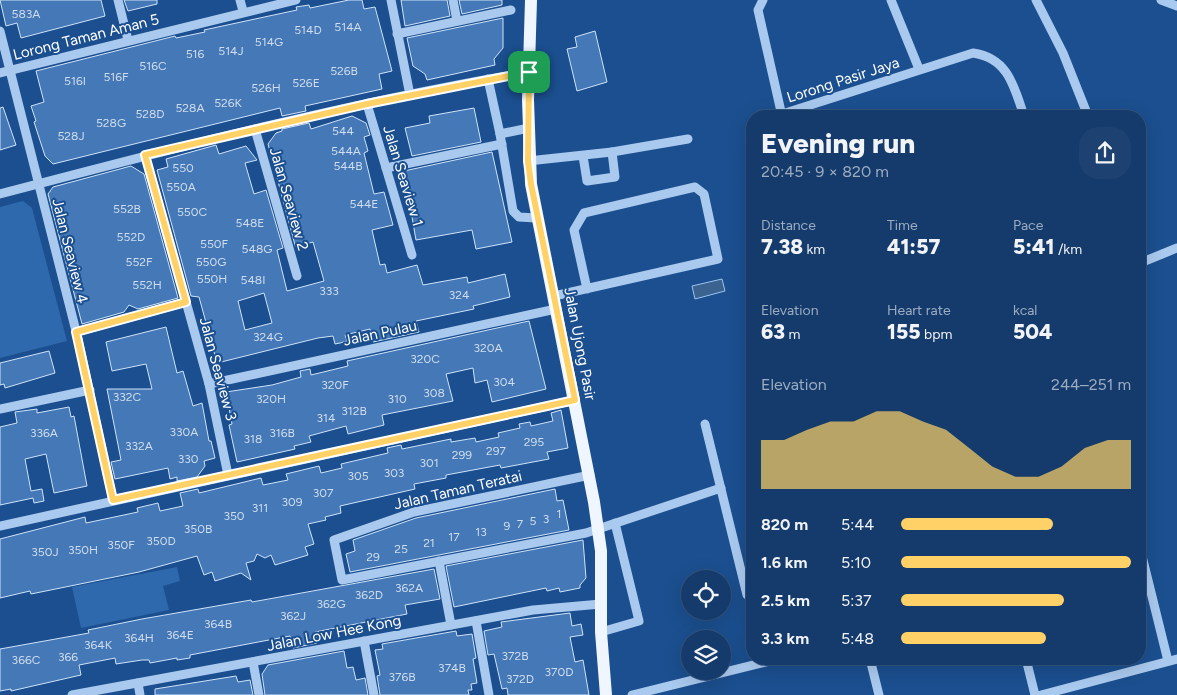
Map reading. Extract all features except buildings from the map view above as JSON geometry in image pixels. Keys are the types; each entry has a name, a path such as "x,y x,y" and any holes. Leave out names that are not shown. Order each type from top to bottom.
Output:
{"main road":[{"name":"Jalan Ujong Pasir","path":"531,0 528,161 536,218 575,400 598,528 601,551 601,632 606,695"}],"street":[{"path":"118,0 128,40"},
{"path":"240,0 243,12"},
{"name":"Lorong Taman Aman 5","path":"0,72 296,0"},
{"path":"390,0 410,95"},
{"path":"453,0 457,21"},
{"path":"763,0 758,10 779,110"},
{"path":"891,0 919,69"},
{"path":"1036,0 1063,53 1086,110"},
{"path":"1161,0 1177,6"},
{"path":"398,34 511,10"},
{"name":"Jalan Seaview 4","path":"0,31 90,390 113,500"},
{"name":"Lorong Pasir Jaya","path":"798,110 973,52 988,55 1000,64 1010,79 1022,110"},
{"path":"0,194 145,155 367,104 529,72"},
{"path":"488,79 501,139 513,211 519,217 536,218"},
{"name":"Jalan Seaview 1","path":"367,104 412,255"},
{"path":"386,168 501,139 529,128"},
{"name":"Jalan Seaview 2","path":"255,130 297,276"},
{"path":"528,161 583,156 688,139"},
{"path":"583,156 587,181 596,180 615,177 612,152"},
{"name":"Jalan Seaview 3","path":"145,155 209,384 228,475"},
{"name":"Jalan Pulau","path":"209,384 555,303 587,289 718,259 704,194 695,187 584,213 574,230 587,289"},
{"path":"1146,261 1177,248"},
{"path":"76,332 186,302"},
{"path":"0,409 90,390"},
{"path":"0,526 575,400"},
{"path":"705,424 746,591"},
{"name":"Jalan Taman Teratai","path":"439,562 342,580 334,540 414,512 590,475"},
{"path":"450,625 439,562 586,533 721,488"},
{"path":"601,632 639,620 615,523"},
{"path":"1041,695 1173,660 1146,568"},
{"name":"Jalan Low Hee Kong","path":"72,695 533,610 601,604"},
{"path":"476,621 490,695"},
{"path":"364,640 374,695"},
{"path":"253,662 259,695"},
{"path":"632,695 754,665"},
{"path":"872,665 879,695"},
{"path":"1028,665 1035,695"},
{"path":"138,683 140,695"}],"shaded area":[{"path":"23,201 32,208 67,341 0,358 0,207"},
{"path":"722,279 725,291 695,299 692,286"},
{"path":"177,567 180,581 163,586 169,610 81,628 72,587"}],"route":[{"path":"529,72 528,161 531,184 536,218 575,400 113,500 76,332 186,302 145,155 367,104 529,72"}]}
